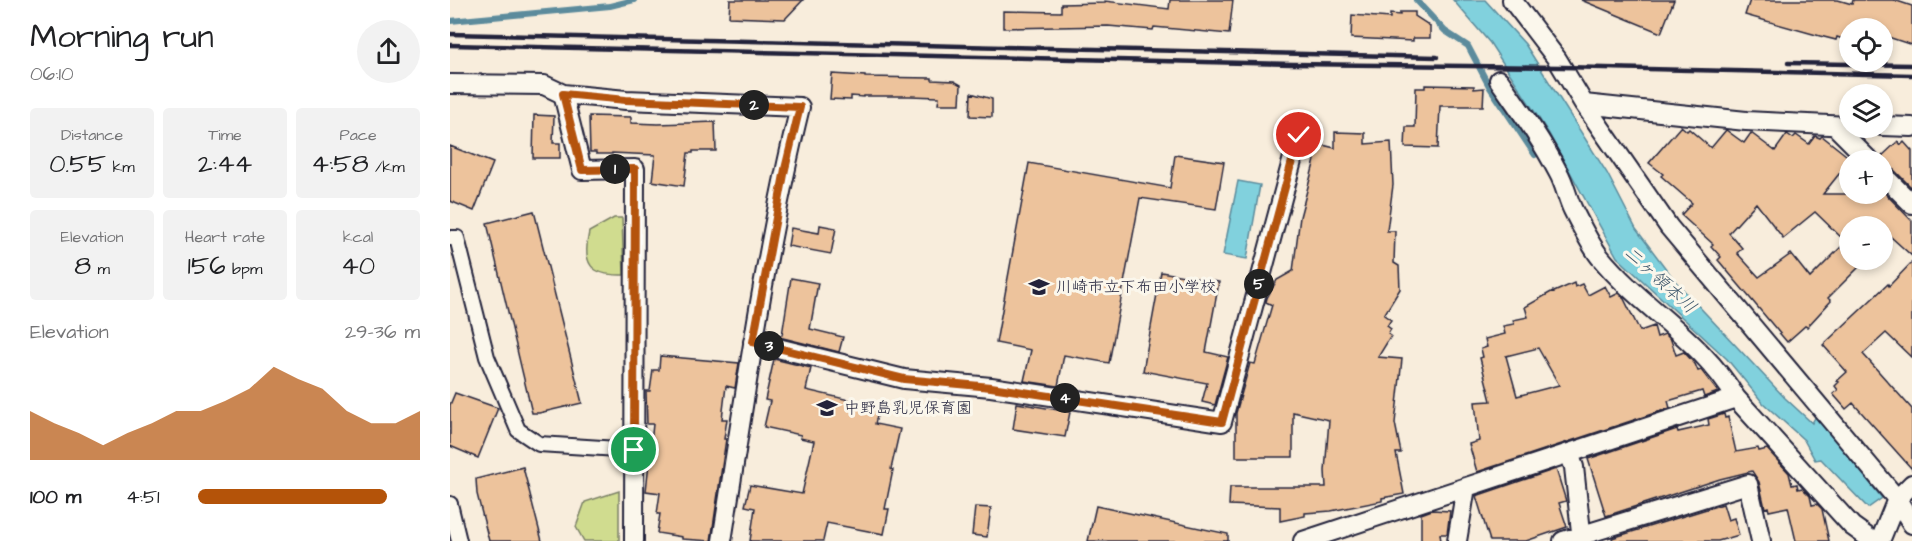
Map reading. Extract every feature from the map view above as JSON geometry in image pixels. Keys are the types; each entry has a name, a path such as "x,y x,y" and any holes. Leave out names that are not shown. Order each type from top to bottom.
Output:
{"street":[{"path":"1512,0 1557,59 1584,104 1669,226 1899,504 1912,524"},
{"path":"1499,80 1535,130 1560,174 1573,210 1600,257 1682,334 1725,379 1736,398 1852,525 1873,541"},
{"path":"450,84 544,85 563,94 626,100 800,107 785,169 753,342 722,541"},
{"path":"563,94 582,170 635,169 634,541"},
{"path":"1584,104 1746,121 1839,126"},
{"path":"1893,126 1912,127"},
{"path":"753,342 904,379 991,387 1222,422 1299,135"},
{"path":"1852,138 1861,150"},
{"path":"1893,185 1912,204"},
{"path":"450,238 457,238 487,357 519,430 539,444 634,450"},
{"path":"1303,541 1736,398"},
{"path":"1569,453 1574,467 1582,538"},
{"path":"1563,541 1582,538 1748,484 1761,541"},
{"path":"1880,541 1912,484"},
{"path":"1457,541 1466,487"},
{"path":"450,504 459,541"}],"green space":[{"path":"614,218 622,218 624,275 603,273 591,266 588,260 589,232"},
{"path":"619,491 619,541 584,541 576,527 585,502"}],"water":[{"name":"二ヶ領本川","path":"1453,0 1485,0 1525,44 1607,173 1636,229 1676,282 1785,398 1812,423 1816,416 1882,498 1868,508 1821,459 1815,460 1804,440 1763,403 1727,359 1617,257 1549,134 1490,43"},
{"path":"1238,181 1260,185 1247,259 1223,255"}],"building":[{"path":"730,0 803,0 785,19 729,17"},
{"path":"1170,0 1233,0 1229,34 1154,27 1153,30 1108,26 1003,28 1003,11 1061,12 1061,4 1105,3 1105,1 1169,9"},
{"path":"1581,0 1674,0 1661,33"},
{"path":"1750,0 1838,0 1852,4 1853,0 1894,0 1912,6 1912,45 1893,39 1893,18 1839,18 1839,38 1836,40 1745,15"},
{"path":"1400,12 1415,12 1415,16 1430,26 1430,38 1413,38 1413,41 1351,38 1352,15 1390,18 1390,14 1400,15"},
{"path":"832,74 954,81 961,85 960,104 938,104 939,97 851,96 851,100 830,99"},
{"path":"1425,85 1484,88 1483,106 1440,106 1438,148 1405,147 1406,127 1415,127 1416,88 1425,88"},
{"path":"971,93 992,99 992,117 970,116"},
{"path":"534,115 554,116 553,143 560,143 560,158 533,158"},
{"path":"589,116 631,117 631,123 715,122 716,151 688,153 684,186 652,181 655,155 590,152"},
{"path":"1681,126 1687,131 1689,129 1711,148 1726,130 1744,143 1751,133 1775,151 1787,134 1793,138 1796,135 1809,144 1815,136 1820,138 1822,136 1840,150 1839,174 1823,194 1839,194 1839,204 1893,204 1893,201 1912,221 1912,256 1893,239 1893,216 1839,216 1839,235 1815,212 1783,238 1756,203 1729,233 1742,248 1737,253 1759,277 1791,254 1810,278 1839,249 1839,270 1856,270 1828,298 1831,301 1807,327 1805,326 1787,342 1718,260 1721,257 1711,246 1713,244 1681,215 1692,203 1661,176 1663,174 1649,163"},
{"path":"1335,132 1365,133 1365,144 1391,142 1393,185 1387,231 1395,231 1394,263 1399,266 1400,289 1384,315 1391,320 1387,326 1391,329 1388,334 1391,336 1378,357 1402,359 1395,423 1401,453 1396,453 1404,494 1382,498 1382,501 1331,511 1305,513 1305,516 1280,521 1280,507 1229,505 1230,487 1326,487 1329,420 1293,412 1293,457 1236,457 1236,413 1250,363 1255,364 1272,305 1266,302 1267,298 1277,280 1293,271 1300,217 1315,160 1310,159 1314,143 1335,148"},
{"path":"1898,141 1901,145 1904,142 1912,151 1912,188 1893,169 1893,150 1888,150"},
{"path":"450,146 493,163 474,211 450,201"},
{"path":"1175,155 1224,162 1216,209 1140,198 1109,363 1064,355 1058,386 1024,381 1031,350 996,343 1029,163 1170,188"},
{"path":"534,211 582,403 539,413 532,413 487,223"},
{"path":"820,225 836,228 831,254 788,246 791,228 819,233"},
{"path":"1912,262 1912,358 1886,333 1863,354 1912,409 1912,469 1853,403 1846,409 1833,394 1838,390 1835,386 1839,382 1837,381 1847,372 1823,345 1888,284 1889,286"},
{"path":"1161,272 1219,282 1206,352 1228,357 1215,405 1202,402 1207,383 1143,371"},
{"path":"791,278 818,283 810,329 843,337 839,352 779,337 782,335"},
{"path":"1574,283 1575,287 1582,284 1588,295 1605,286 1611,297 1619,293 1640,331 1654,326 1657,337 1665,334 1671,340 1676,355 1684,352 1718,392 1704,397 1702,391 1668,401 1670,408 1477,472 1469,444 1479,441 1475,402 1491,401 1480,358 1483,357 1481,349 1487,347 1485,339 1505,334 1503,326 1514,324 1513,320 1528,317 1525,307","holes":["1538,348 1559,385 1517,396 1506,356"]},
{"path":"660,356 739,363 735,388 726,386 722,419 727,419 724,439 726,439 711,541 682,539 682,537 657,533 660,493 646,491 653,424 647,424 646,391 650,391 653,370 659,370"},
{"path":"774,359 811,368 806,390 879,407 875,424 900,429 891,469 893,470 885,509 889,509 884,534 827,523 823,541 750,541 755,508 745,506 750,485 802,494 814,441 800,438 801,435 764,427 770,401 765,400"},
{"path":"455,393 498,408 478,458 450,446 450,405"},
{"path":"1017,403 1070,412 1065,437 1013,429"},
{"path":"1724,414 1725,418 1728,417 1736,452 1758,448 1759,451 1767,449 1789,473 1792,485 1797,484 1798,489 1802,488 1810,496 1812,505 1817,504 1822,509 1829,541 1796,541 1788,507 1769,511 1768,507 1765,508 1759,482 1752,471 1606,516 1588,459 1677,429 1678,432 1709,425 1708,419"},
{"path":"523,467 542,541 489,541 477,494 476,479"},
{"path":"1556,469 1566,501 1559,503 1567,527 1526,541 1490,541 1476,496"},
{"path":"1723,504 1728,520 1734,518 1739,535 1718,541 1613,541 1612,538"},
{"path":"1096,506 1228,534 1228,541 1088,541"},
{"path":"975,507 991,508 987,537 972,535"},
{"path":"1432,510 1450,511 1447,534 1440,534 1441,541 1421,541 1421,514"}],"waterway":[{"path":"450,21 610,6 634,0"},
{"path":"1416,0 1445,31 1468,46 1489,86 1535,155"}],"railway":[{"path":"450,34 1437,57"},
{"path":"450,45 1912,75"},
{"path":"1788,63 1912,65"}],"place":[{"name":"川崎市立下布田小学校","path":"1039,287"},
{"name":"中野島乳児保育園","path":"827,408"}],"route":[{"path":"634,450 635,169 582,170 563,94 626,100 800,107 785,169 753,342 904,379 991,387 1222,422 1299,135"}]}
